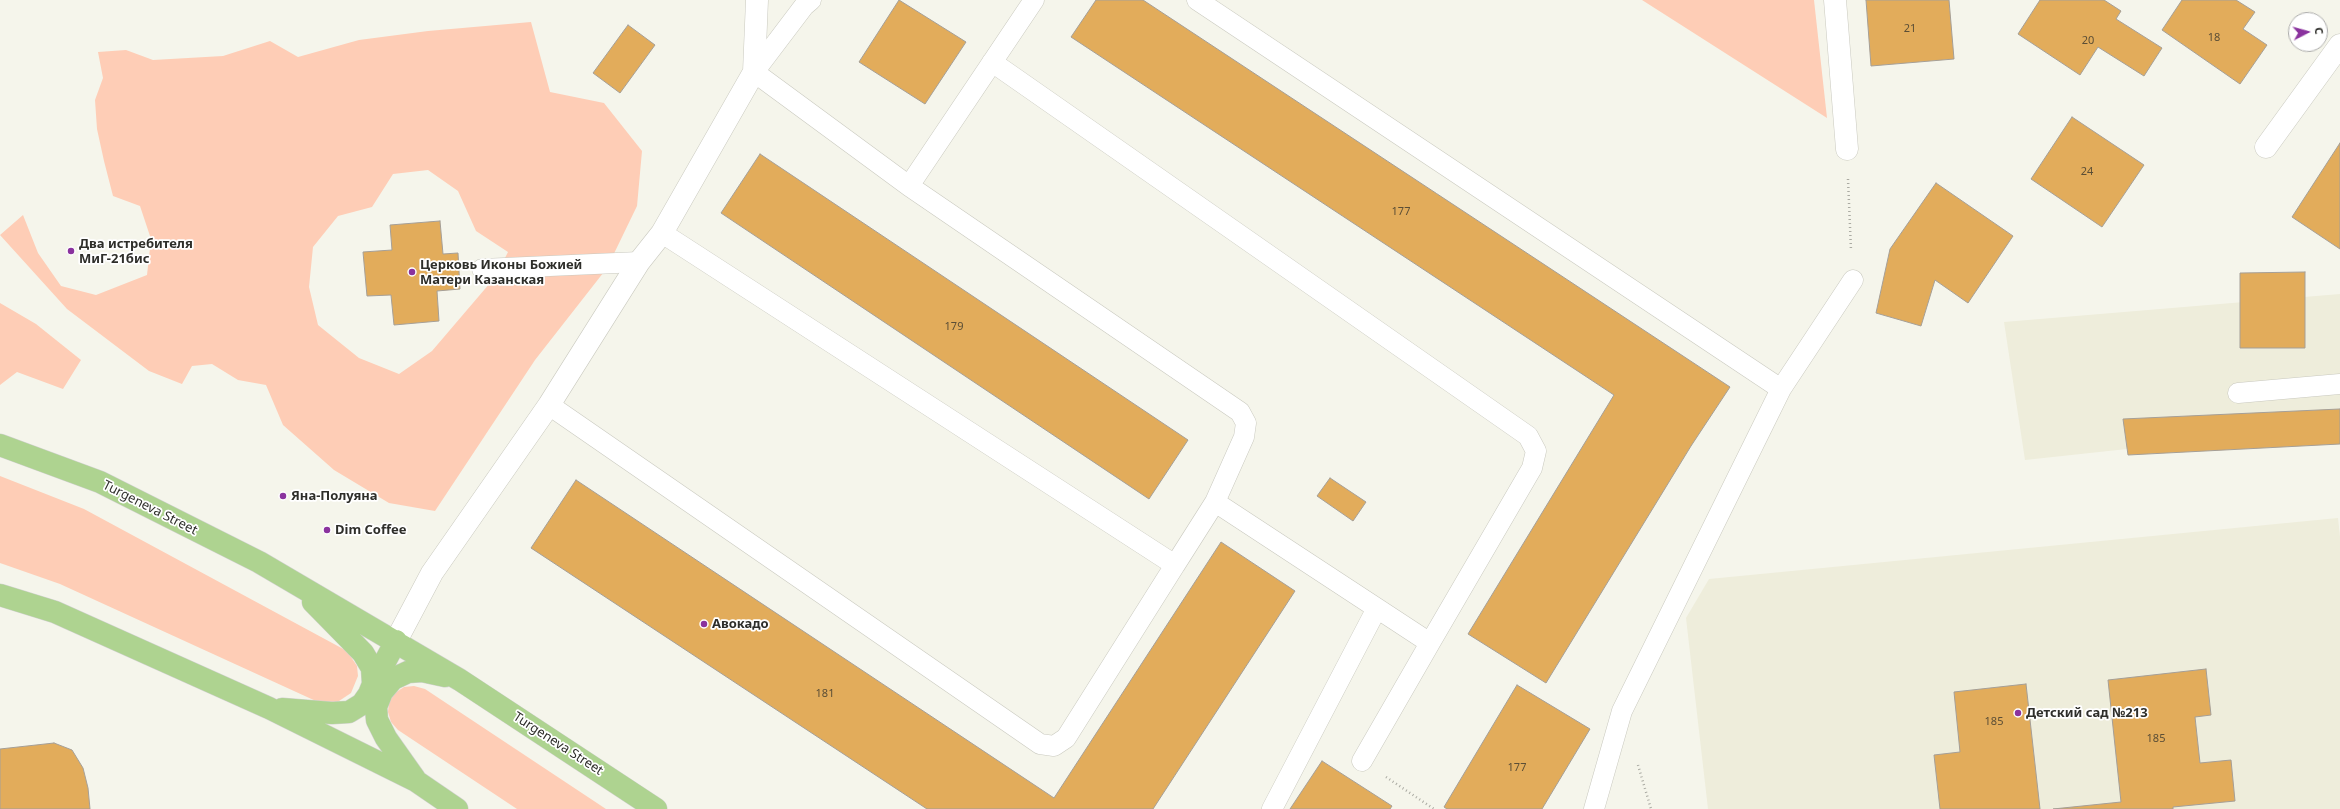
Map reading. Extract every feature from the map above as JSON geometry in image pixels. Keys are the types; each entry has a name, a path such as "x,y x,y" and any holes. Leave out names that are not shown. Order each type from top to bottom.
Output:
{"main road":[{"name":"Turgeneva Street","path":"0,445 100,482 259,562 396,641 460,680 656,809"},
{"name":"Turgeneva Street","path":"269,708 332,714 349,712 362,704 369,694 373,684 372,668 363,653 294,583"},
{"name":"Turgeneva Street","path":"0,595 55,612 269,708 416,782 457,809"},
{"path":"373,684 396,641"},
{"name":"Turgeneva Street","path":"416,782 386,738 377,720 376,707 382,692 393,678 408,672 422,671 460,680"}],"street":[{"path":"396,641 432,573 549,405 639,262 662,233 754,72 757,0"},
{"path":"1835,0 1847,149"},
{"path":"2266,147 2340,45"}],"lane":[{"path":"549,405 1040,744 1054,746 1066,738 1215,502 1244,437 1246,423 1240,412 909,186 754,72 804,6 811,0"},
{"path":"909,186 1034,0"},
{"path":"1197,0 1782,389"},
{"path":"992,62 1528,436 1536,451 1532,468 1362,761"},
{"path":"662,233 1175,565"},
{"path":"482,269 639,262"},
{"path":"1594,809 1622,712 1782,389 1852,280"},
{"path":"2238,393 2340,384"},
{"path":"1215,502 1376,610 1430,643"},
{"path":"1272,809 1376,610"}],"path":[{"path":"1847,149 1852,280"},
{"path":"1362,761 1434,809"}],"shaded area":[{"path":"1642,0 1814,0 1827,118"},
{"path":"531,22 550,92 604,103 642,151 637,206 607,268 535,360 435,511 389,503 334,470 283,425 266,385 238,380 212,364 192,366 182,384 149,371 67,309 0,235 23,215 38,253 61,286 96,295 147,275 151,239 140,206 113,196 104,161 97,129 95,100 103,78 98,52 126,50 153,60 223,56 270,41 298,57 359,40 428,31","holes":["428,170 458,191 476,231 508,252 496,276 432,351 399,374 359,358 318,325 309,287 313,247 338,216 372,207 393,174"]},
{"path":"2340,294 2340,426 2025,460 2004,322"},
{"path":"0,303 36,324 81,360 63,389 17,372 0,385"},
{"path":"0,476 84,509 347,651 357,666 358,676 351,693 336,703 318,702 60,584 0,563"},
{"name":"Детский сад №213","path":"2338,518 2340,537 2340,809 1708,809 1686,618 1709,579"},
{"path":"414,686 425,689 606,809 517,809 398,730 391,722 388,712 389,702 395,693 404,687"}],"building":[{"path":"899,0 966,42 925,104 859,62"},
{"path":"1096,0 1143,0 1730,387 1691,446 1546,683 1468,634 1614,395 1071,37"},
{"path":"1866,0 1949,0 1954,59 1871,66"},
{"path":"2040,0 2104,0 2121,11 2116,19 2162,48 2144,76 2098,47 2080,75 2018,34"},
{"path":"2182,0 2236,0 2255,12 2243,29 2267,45 2240,84 2162,30"},
{"path":"628,25 655,45 620,93 593,73"},
{"path":"2072,117 2144,165 2102,227 2031,179"},
{"path":"2340,143 2340,249 2292,217"},
{"path":"760,154 1188,440 1149,499 721,213"},
{"path":"1936,183 2013,236 1968,303 1935,280 1921,326 1876,313 1890,249"},
{"name":"Церковь Иконы Божией Матери Казанская","path":"440,221 443,254 458,253 460,289 437,291 439,321 394,325 391,295 367,296 363,252 392,250 390,225"},
{"path":"2305,272 2305,348 2240,348 2240,273"},
{"path":"2340,409 2340,444 2128,455 2123,419"},
{"path":"1330,478 1366,502 1353,521 1317,496"},
{"path":"576,480 1054,798 1221,542 1295,591 1153,809 927,809 531,548"},
{"path":"2206,669 2211,715 2195,717 2200,763 2231,760 2235,801 2173,807 2173,809 2053,809 2121,802 2108,680"},
{"path":"2026,684 2040,809 1940,809 1934,755 1960,752 1954,692"},
{"path":"1517,685 1590,729 1542,809 1447,809 1444,807"},
{"path":"54,743 72,750 83,768 88,788 90,809 0,809 0,749"},
{"path":"1322,761 1392,806 1390,809 1290,809"}],"place":[{"name":"Два истребителя МиГ-21бис","path":"71,251"},
{"name":"Церковь Иконы Божией Матери Казанская","path":"412,272"},
{"name":"Яна-Полуяна","path":"283,496"},
{"name":"Dim Coffee","path":"327,530"},
{"name":"Авокадо","path":"704,624"},
{"name":"Детский сад №213","path":"2018,713"}]}
